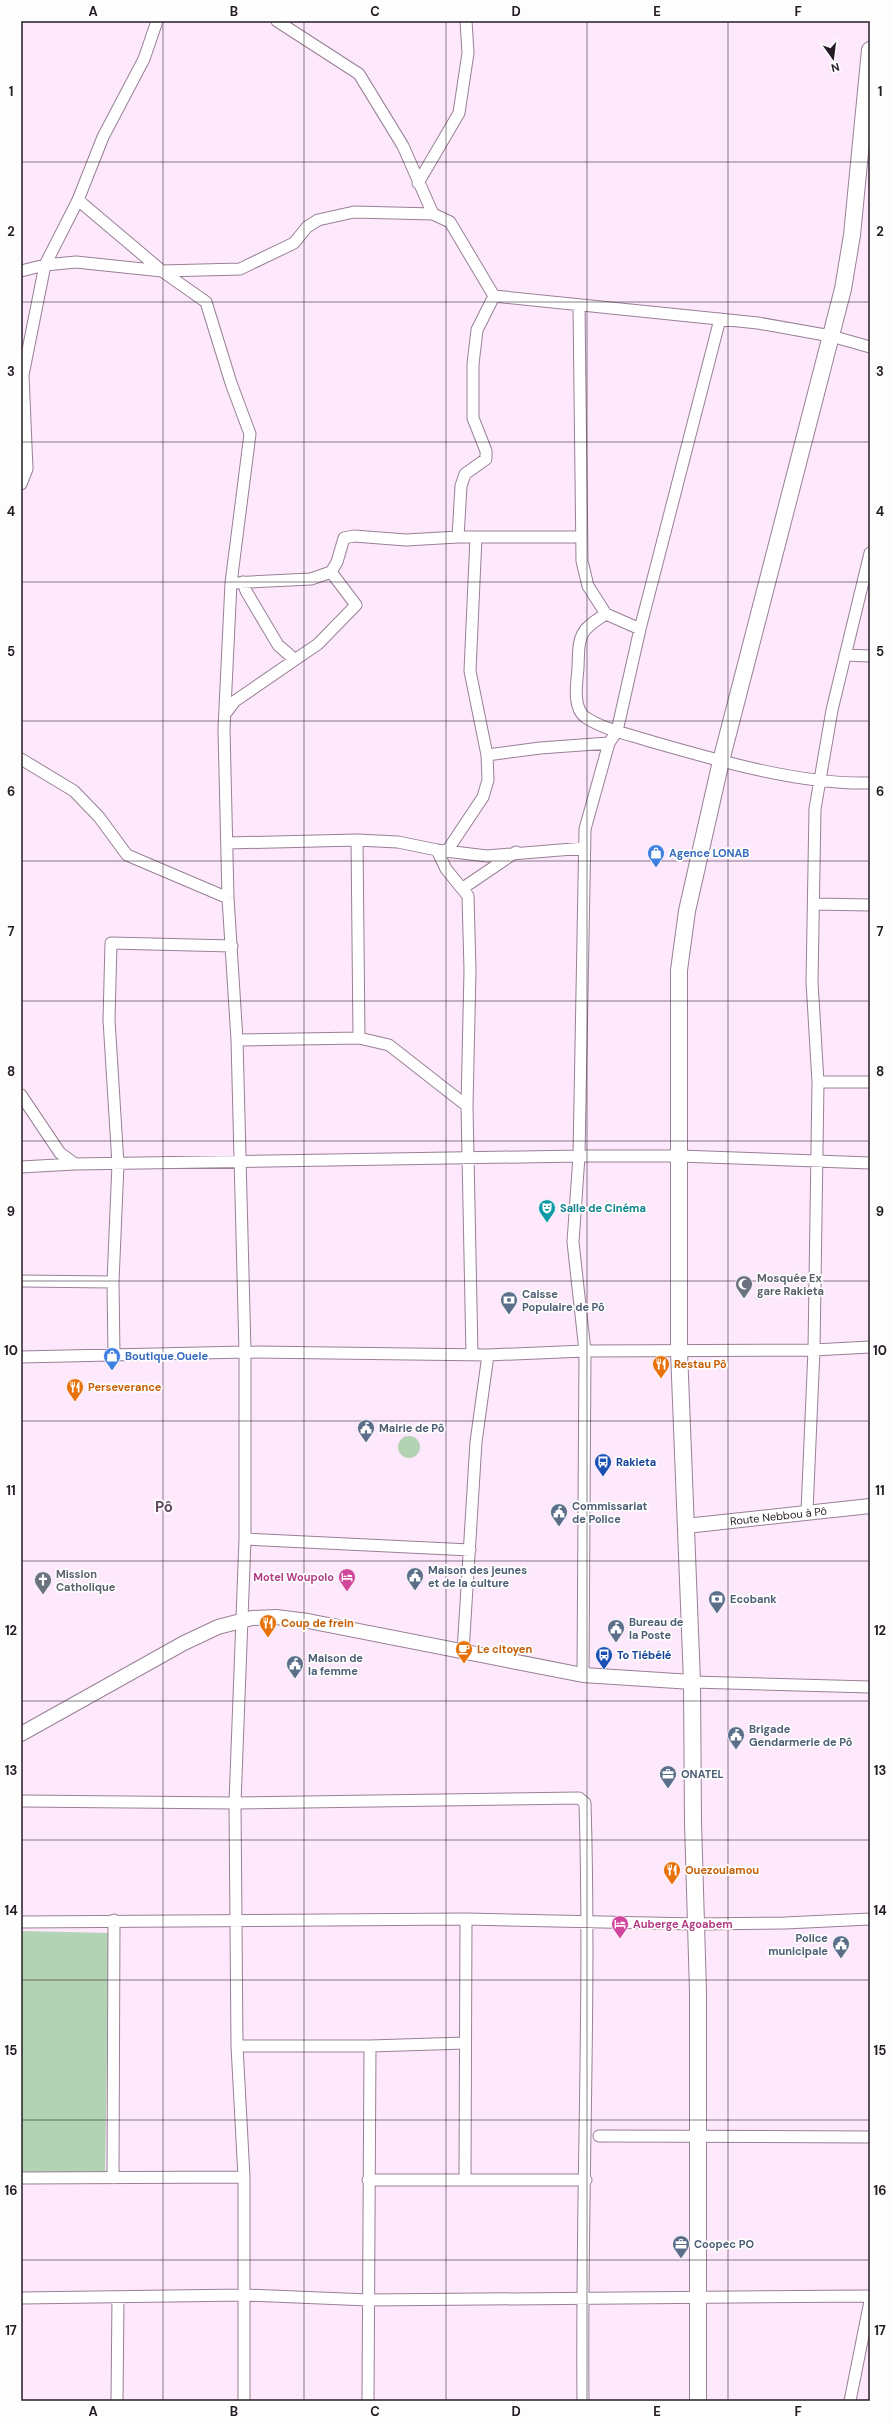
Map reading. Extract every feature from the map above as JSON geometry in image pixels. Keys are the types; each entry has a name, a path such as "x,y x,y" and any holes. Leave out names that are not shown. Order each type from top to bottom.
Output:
{"highway":[{"path":"698,2401 699,2297 696,1924 692,1682 679,1350 678,970 687,912 721,761 843,289 866,141 870,50"}],"main road":[{"name":"Route Nebbou à Pô","path":"686,1526 807,1511 870,1506"},
{"path":"21,1734 184,1643 218,1627 252,1618 276,1617 308,1621 583,1675 692,1682"}],"street":[{"path":"21,484 27,468 23,375 46,265 78,200 103,137 144,59 157,21"},
{"path":"277,21 359,74 403,146 418,183 433,214"},
{"path":"418,183 459,113 468,53 466,21"},
{"path":"78,200 162,271 206,302 231,383 250,434 231,583 224,714 228,898 237,1040 245,1352 244,1539 235,1803 237,2046 244,2177 244,2401"},
{"path":"21,271 46,265 76,262 162,271 240,269 294,243 307,227 318,220 354,212 433,214 450,222 494,296"},
{"path":"494,296 720,319 831,336 869,346"},
{"path":"458,537 461,486 465,474 486,459 486,451 473,418 473,364 477,330 494,296"},
{"path":"579,305 581,536 588,586 606,614 640,629"},
{"path":"583,1675 585,1351 573,1242 579,1156 586,829 609,743 617,731 640,629 720,319"},
{"path":"231,583 311,579 331,572 337,562 344,538 354,536 406,540 458,537 581,536"},
{"path":"472,1355 467,1106 470,970 468,896 446,869 442,851 483,797 488,780 487,755 470,671 476,537"},
{"path":"807,1511 814,1350 815,1162 818,1082 812,982 816,809 819,779 845,655 870,553"},
{"path":"224,714 235,701 294,659 318,644 356,605 331,572"},
{"path":"243,582 246,591 278,645 294,659"},
{"path":"606,614 586,626 579,642 577,706 585,716 617,731 721,761 819,779 870,783"},
{"path":"845,655 870,656"},
{"path":"487,755 540,748 609,743"},
{"path":"21,759 74,792 99,817 127,855 228,898"},
{"path":"227,843 357,840 398,842 442,851 487,856 516,852 585,848"},
{"path":"357,840 359,1038"},
{"path":"463,888 516,852"},
{"path":"814,904 870,905"},
{"path":"114,1356 113,1282 118,1164 108,1020 110,943 232,946"},
{"path":"237,1040 359,1038 389,1044 467,1106"},
{"path":"818,1082 870,1082"},
{"path":"21,1095 60,1153 75,1164"},
{"path":"21,1167 75,1164 240,1162 469,1156 678,1156 870,1163"},
{"path":"21,1281 113,1282"},
{"path":"21,1357 245,1352 488,1355 585,1351 814,1350 870,1347"},
{"path":"463,1652 476,1442 488,1355"},
{"path":"244,1539 470,1550"},
{"path":"692,1682 870,1686"},
{"path":"21,1801 235,1803 579,1798 585,1803 588,1923 586,2180 582,2298 584,2401"},
{"path":"21,1922 114,1920 466,1919 588,1923 696,1924 785,1923 870,1919"},
{"path":"465,2179 466,1919"},
{"path":"113,2178 114,1920"},
{"path":"237,2046 370,2046 466,2043"},
{"path":"368,2401 368,2180 370,2046"},
{"path":"586,2122 599,2136 697,2138 870,2137"},
{"path":"586,2149 597,2142 599,2136"},
{"path":"21,2178 244,2177"},
{"path":"368,2180 586,2180"},
{"path":"21,2298 245,2295 368,2300 870,2296"},
{"path":"117,2401 118,2297"},
{"path":"850,2401 870,2301"}],"green space":[{"path":"409,1436 417,1439 420,1447 417,1455 409,1458 401,1455 398,1447 401,1439"},
{"path":"21,1931 109,1933 105,2177 21,2176"}],"place":[{"name":"Agence LONAB","path":"656,868"},
{"name":"Salle de Cinéma","path":"547,1223"},
{"name":"Mosquée Ex gare Rakieta","path":"744,1299"},
{"name":"Caisse Populaire de Pô","path":"509,1315"},
{"name":"Boutique Ouele","path":"112,1371"},
{"name":"Restau Pô","path":"661,1379"},
{"name":"Perseverance","path":"75,1402"},
{"name":"Mairie de Pô","path":"366,1443"},
{"name":"Rakieta","path":"603,1477"},
{"name":"Commissariat de Police","path":"559,1527"},
{"name":"Maison des jeunes et de la culture","path":"415,1591"},
{"name":"Motel Woupolo","path":"347,1592"},
{"name":"Mission Catholique","path":"43,1595"},
{"name":"Ecobank","path":"717,1614"},
{"name":"Coup de frein","path":"268,1638"},
{"name":"Bureau de la Poste","path":"616,1643"},
{"name":"Le citoyen","path":"464,1664"},
{"name":"To Tiébélé","path":"604,1670"},
{"name":"Maison de la femme","path":"295,1679"},
{"name":"Brigade Gendarmerie de Pô","path":"736,1750"},
{"name":"ONATEL","path":"668,1789"},
{"name":"Ouezoulamou","path":"672,1885"},
{"name":"Auberge Agoabem","path":"620,1939"},
{"name":"Police municipale","path":"841,1959"},
{"name":"Coopec PO","path":"681,2259"}],"district":[{"name":"Pô","path":"164,1507"}]}
